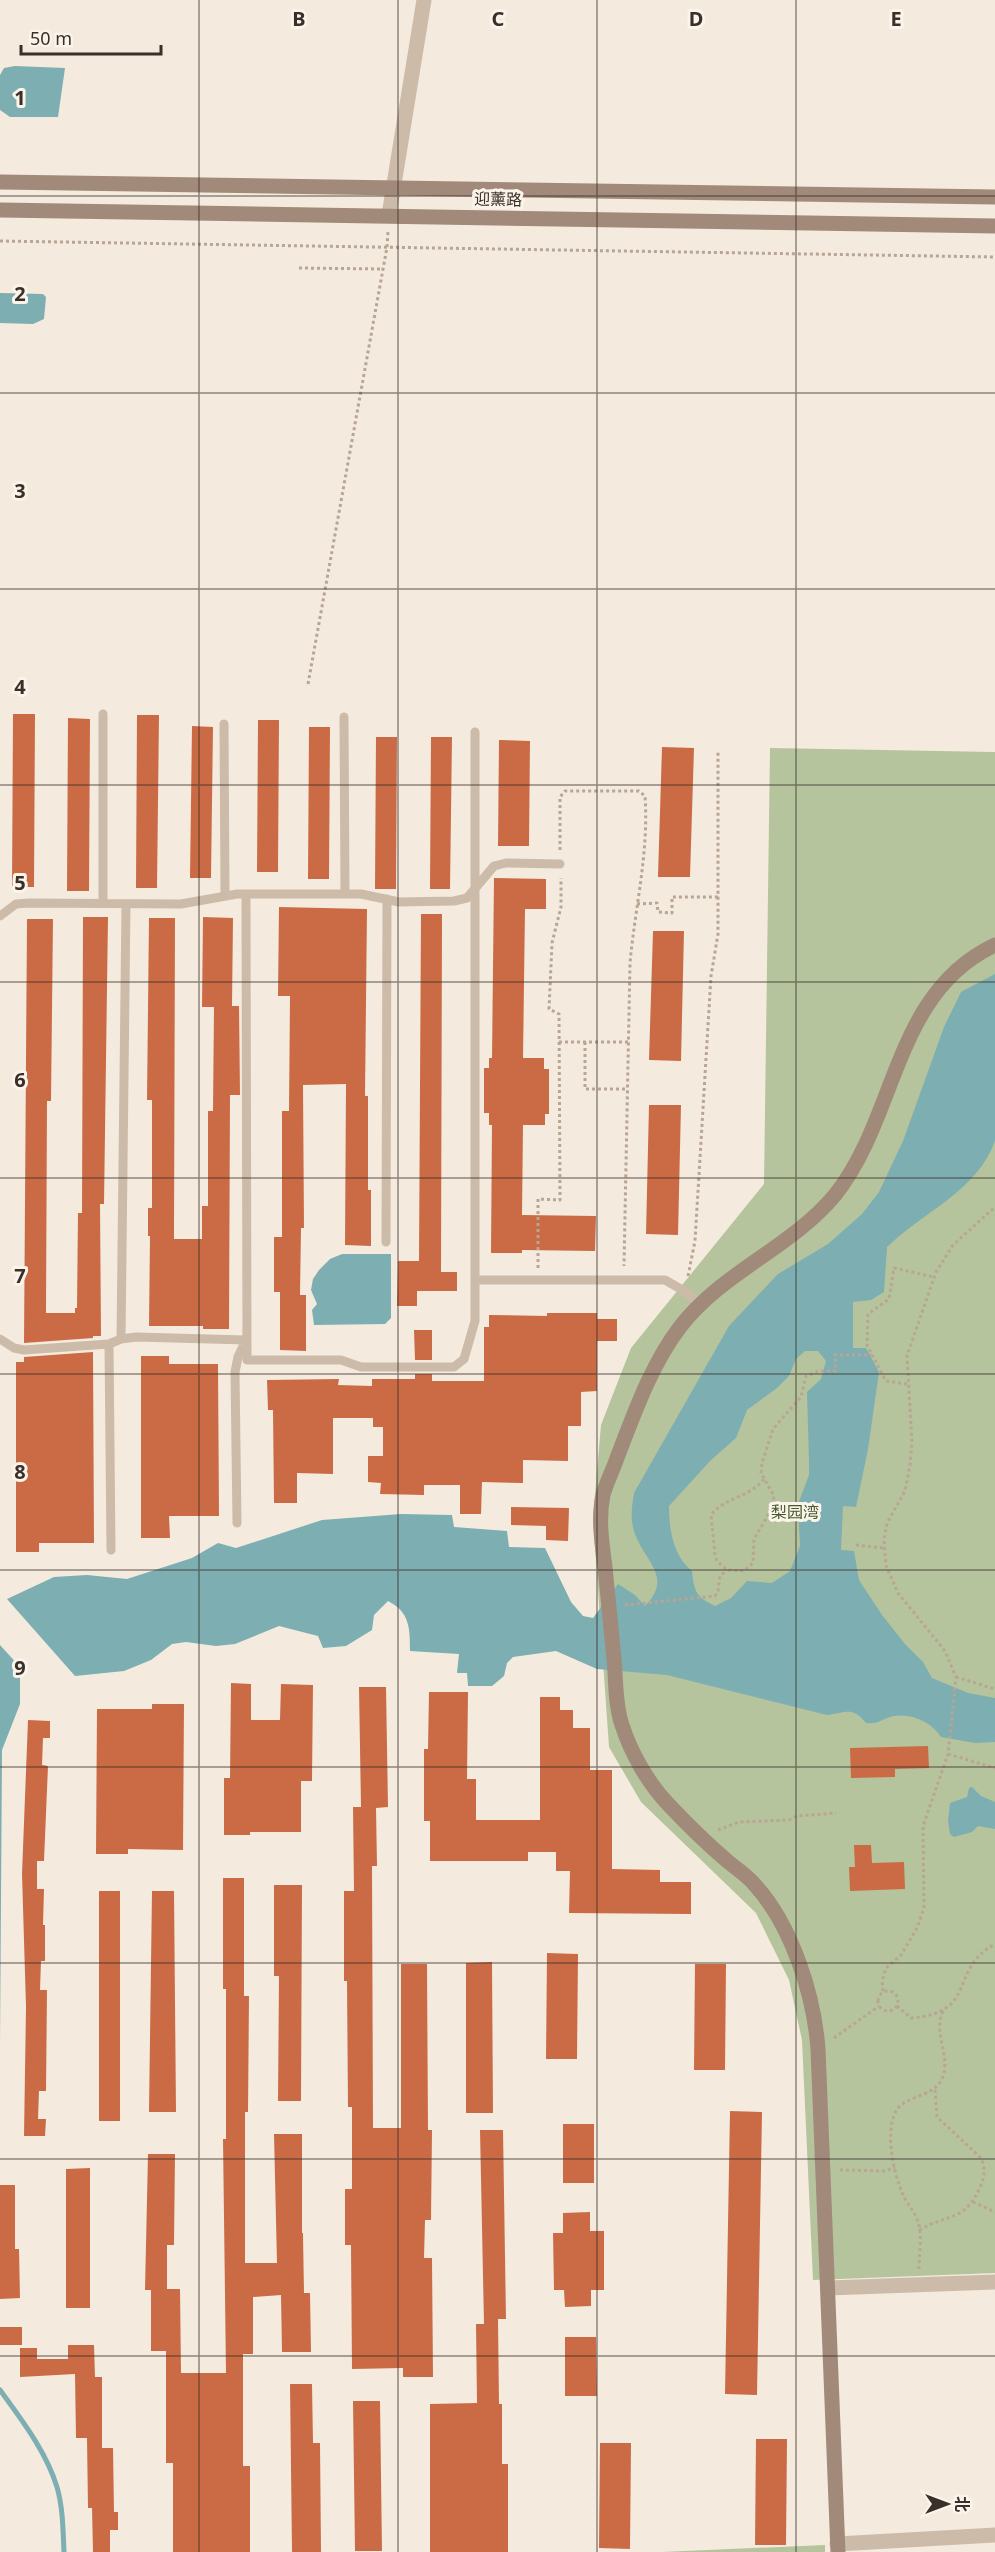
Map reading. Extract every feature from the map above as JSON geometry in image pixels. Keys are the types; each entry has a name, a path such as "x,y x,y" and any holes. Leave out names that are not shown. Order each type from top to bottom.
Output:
{"street":[{"path":"389,215 424,0"},
{"name":"迎薰路","path":"0,182 392,186 995,197"},
{"name":"迎薰路","path":"0,210 995,226"},
{"path":"995,945 981,952 951,976 926,1006 902,1051 880,1114 863,1151 836,1193 807,1225 739,1272 700,1306 680,1328 652,1374 603,1495 601,1531 621,1723 647,1779 703,1839 755,1884 782,1924 806,1983 818,2049 837,2548 995,2535"},
{"path":"828,2288 995,2282"}],"lane":[{"path":"103,903 104,714"},
{"path":"344,717 345,894"},
{"path":"224,724 225,896"},
{"path":"246,894 247,1360 341,1360 362,1367 453,1367 464,1359 475,1321 475,732"},
{"path":"0,916 16,904 181,904 246,894 345,894 399,902 454,902 467,898 475,891 494,866 506,863 561,864"},
{"path":"386,1242 387,899"},
{"path":"122,1339 126,904"},
{"path":"475,1281 665,1280 686,1292 700,1306"},
{"path":"0,1339 14,1348 24,1350 109,1344 136,1336 246,1340"},
{"path":"237,1523 235,1372 246,1340"},
{"path":"109,1344 111,1550"}],"path":[{"path":"308,684 387,247 389,215"},
{"path":"0,242 995,256"},
{"path":"299,268 383,269"},
{"path":"686,1292 688,1267 695,1241 711,976 718,934 718,752"},
{"path":"538,1280 538,1199 560,1200 559,1014 549,1009 552,943 561,907 560,797 565,791 639,791 645,796 646,806 641,889 630,963 624,1280"},
{"path":"637,904 657,903 657,912 672,913 672,897 718,897"},
{"path":"559,1041 629,1041"},
{"path":"585,1041 585,1089 627,1089"},
{"path":"883,1991 882,1981 886,1968 901,1955 917,1928 924,1908 923,1826 948,1754 956,1677 945,1651 898,1593 886,1566 884,1548 887,1523 905,1491 910,1465 912,1442 907,1356 934,1277 953,1245 995,1207"},
{"path":"907,1384 886,1381 867,1345 868,1314 889,1299 894,1268 934,1277"},
{"path":"764,1479 753,1491 727,1500 711,1515 715,1555 717,1561 727,1570 744,1571 753,1563 754,1539 770,1512 774,1500 764,1479 762,1463 773,1429 801,1397 806,1376 819,1371 836,1371 836,1355 872,1355"},
{"path":"856,1545 884,1548"},
{"path":"609,1608 645,1601 668,1602 715,1596 720,1576 727,1570"},
{"path":"956,1677 995,1689"},
{"path":"948,1754 995,1768"},
{"path":"703,1839 739,1821 789,1820 797,1816 836,1813"},
{"path":"897,2006 911,2018 943,2011 957,2000 972,1962 995,1944"},
{"path":"879,2007 879,1996 883,1991 890,1990 896,1994 897,2006"},
{"path":"879,2007 888,2011 897,2006"},
{"path":"818,2049 879,2007"},
{"path":"919,2230 934,2222 964,2212 972,2202 984,2176 981,2158 937,2117 935,2089 944,2070 945,2057 938,2022 943,2011"},
{"path":"919,2284 918,2220 903,2196 891,2146 894,2114 899,2107 935,2089"},
{"path":"823,2170 884,2171 895,2168"},
{"path":"972,2202 995,2212"}],"green space":[{"name":"梨园湾","path":"770,748 995,752 995,2273 813,2280 802,2040 789,1980 756,1913 641,1802 609,1747 593,1518 601,1425 631,1348 764,1184"},
{"path":"825,2545 825,2552 662,2552"}],"water":[{"path":"15,66 65,68 58,117 10,117 0,110 0,75 4,68"},
{"path":"0,293 43,294 46,297 44,319 33,324 0,323"},
{"path":"995,974 995,1141 986,1159 962,1187 887,1247 884,1292 871,1300 853,1302 853,1348 866,1348 879,1372 868,1449 856,1507 843,1506 841,1550 854,1551 859,1580 882,1615 923,1662 932,1678 968,1693 995,1698 995,1742 975,1743 941,1737 927,1723 914,1717 901,1715 866,1723 853,1712 827,1715 667,1675 597,1669 556,1651 513,1657 507,1663 504,1676 492,1686 468,1686 467,1673 457,1673 459,1654 410,1651 409,1628 405,1616 401,1610 388,1601 374,1615 372,1630 346,1646 323,1648 318,1636 279,1626 235,1644 216,1646 186,1642 172,1644 151,1660 124,1671 75,1676 7,1599 54,1577 87,1575 127,1579 192,1558 218,1543 236,1548 322,1520 401,1514 452,1515 454,1527 507,1531 509,1547 545,1548 571,1602 583,1616 593,1618 618,1584 635,1595 645,1606 657,1586 657,1577 634,1531 632,1507 634,1493 729,1326 778,1274 828,1244 862,1214 879,1192 903,1141 944,1027 961,992","holes":["805,1351 818,1351 826,1361 821,1379 807,1392 809,1475 798,1504 800,1546 790,1571 772,1583 747,1581 731,1598 715,1606 697,1593 692,1571 676,1550 671,1533 669,1506 711,1460 736,1438 747,1410 789,1376 796,1359"]},
{"path":"342,1254 391,1254 391,1318 385,1324 314,1325 312,1310 317,1304 311,1290 313,1279 330,1259"},
{"path":"0,1645 20,1667 20,1704 2,1750 0,2047"},
{"path":"972,1787 981,1796 995,1802 995,1829 978,1826 972,1832 954,1837 950,1834 948,1821 950,1803 967,1797 969,1788"}],"building":[{"path":"13,714 35,714 34,887 12,887"},
{"path":"137,715 159,715 157,888 136,888"},
{"path":"68,718 90,719 89,891 67,891"},
{"path":"258,720 279,720 278,872 257,872"},
{"path":"192,726 213,727 211,878 190,878"},
{"path":"309,727 330,727 329,879 308,879"},
{"path":"376,737 397,737 396,889 375,889"},
{"path":"431,737 452,737 450,889 430,889"},
{"path":"499,740 530,741 529,846 498,846"},
{"path":"662,747 694,748 690,877 658,877"},
{"path":"494,878 546,879 546,909 525,909 523,1058 544,1058 544,1069 549,1069 549,1114 545,1114 545,1125 523,1125 522,1215 596,1216 595,1251 522,1250 522,1253 491,1253 492,1125 489,1125 489,1113 484,1113 484,1068 489,1068 489,1058 492,1058"},
{"path":"279,907 367,909 365,1096 368,1096 368,1190 371,1190 371,1246 345,1245 346,1084 303,1085 304,1228 301,1228 300,1295 306,1295 306,1351 280,1350 280,1292 274,1292 274,1237 282,1237 282,1111 289,1111 290,996 278,996"},
{"path":"421,914 442,914 441,1272 457,1272 457,1291 417,1291 417,1306 397,1306 398,1261 419,1261"},
{"path":"83,917 108,917 104,1204 100,1204 101,1336 24,1343 27,919 53,919 51,1101 47,1101 46,1313 75,1313 75,1308 77,1308 78,1213 82,1213"},
{"path":"203,917 233,918 232,1006 239,1006 240,1095 230,1095 229,1329 203,1329 203,1326 149,1326 148,1208 152,1208 152,1100 147,1100 149,918 175,918 174,1239 202,1239 202,1206 208,1206 208,1111 213,1111 214,1007 202,1007"},
{"path":"653,931 684,931 681,1061 649,1060"},
{"path":"649,1105 681,1105 678,1235 646,1234"},
{"path":"547,1313 597,1313 597,1319 617,1319 617,1341 597,1341 597,1391 581,1392 581,1426 568,1426 568,1461 523,1460 523,1483 482,1482 481,1514 460,1514 460,1485 424,1485 424,1495 380,1494 381,1483 368,1482 368,1456 383,1456 383,1427 373,1427 373,1418 333,1418 333,1474 297,1473 297,1503 274,1503 273,1410 268,1410 267,1380 339,1379 338,1385 372,1386 372,1379 415,1379 415,1374 432,1374 432,1381 484,1381 484,1327 489,1327 489,1315 547,1316"},
{"path":"414,1330 432,1330 432,1360 415,1360"},
{"path":"93,1352 94,1543 39,1543 39,1552 16,1552 16,1362 24,1362 24,1357"},
{"path":"141,1356 169,1356 169,1364 218,1364 219,1516 169,1516 170,1538 141,1538"},
{"path":"511,1507 569,1508 568,1541 546,1540 546,1526 511,1525"},
{"path":"231,1683 251,1684 251,1720 280,1720 281,1684 313,1685 312,1781 301,1781 301,1832 250,1832 250,1835 224,1835 224,1778 230,1778"},
{"path":"359,1687 386,1687 388,1807 376,1808 377,1866 372,1866 373,2128 401,2128 401,1964 427,1964 428,2130 432,2130 431,2220 425,2220 424,2258 432,2258 433,2377 403,2377 403,2368 352,2369 351,2245 345,2245 345,2189 352,2189 352,2107 348,2107 344,1891 354,1891 353,1807 361,1807"},
{"path":"429,1692 468,1692 467,1779 476,1779 476,1820 540,1820 540,1697 560,1697 560,1710 573,1710 573,1728 590,1728 590,1770 612,1770 612,1869 660,1870 660,1882 691,1882 691,1914 569,1913 570,1871 556,1871 556,1852 528,1852 528,1861 430,1861 430,1821 424,1821 424,1749 428,1749"},
{"path":"152,1704 184,1704 183,1850 128,1849 128,1854 96,1854 97,1709 152,1709"},
{"path":"28,1720 50,1721 50,1738 43,1738 42,1765 48,1766 44,1861 37,1861 37,1889 44,1889 43,1925 45,1925 45,1961 41,1961 40,1990 47,1990 46,2091 39,2091 38,2119 46,2119 45,2136 24,2136 26,2007 22,1874"},
{"path":"928,1746 929,1768 895,1769 895,1777 851,1778 850,1748"},
{"path":"854,1845 871,1845 872,1863 904,1862 905,1889 850,1891 849,1867 855,1867"},
{"path":"223,1878 244,1878 244,1996 249,1996 248,2112 245,2112 245,2263 277,2263 274,2134 302,2134 304,2293 310,2293 311,2352 282,2352 281,2295 253,2297 253,2354 243,2354 243,2466 250,2466 250,2552 173,2552 173,2463 166,2463 166,2351 151,2351 151,2290 145,2290 148,2154 175,2154 174,2245 167,2245 167,2289 180,2289 181,2373 226,2373 223,2139 226,2139 226,1989 223,1989"},
{"path":"274,1885 302,1885 301,2101 278,2101 279,1976 274,1976"},
{"path":"99,1891 120,1891 120,2121 99,2121"},
{"path":"152,1891 174,1891 176,2112 149,2112"},
{"path":"547,1953 578,1954 577,2059 546,2059"},
{"path":"492,1962 493,2113 466,2113 466,1963"},
{"path":"695,1964 726,1964 725,2070 694,2070"},
{"path":"730,2111 762,2112 757,2395 725,2394"},
{"path":"563,2124 594,2124 594,2183 563,2183"},
{"path":"480,2130 503,2130 506,2319 498,2319 499,2404 502,2404 502,2464 508,2464 508,2552 430,2552 430,2404 477,2403 476,2324 484,2324"},
{"path":"90,2168 90,2308 66,2308 66,2169"},
{"path":"0,2185 15,2185 15,2249 19,2249 20,2298 0,2299"},
{"path":"590,2212 590,2231 604,2231 604,2290 591,2290 591,2306 565,2307 564,2290 554,2290 553,2233 563,2233 563,2213"},
{"path":"0,2327 22,2327 22,2345 0,2345"},
{"path":"565,2337 596,2337 597,2396 565,2396"},
{"path":"68,2345 94,2345 95,2377 102,2377 102,2448 113,2448 114,2512 118,2512 118,2530 110,2530 110,2552 93,2552 92,2508 88,2508 87,2438 76,2438 75,2374 20,2377 20,2348 37,2348 37,2359 68,2359"},
{"path":"290,2384 312,2384 313,2443 320,2443 321,2552 292,2552"},
{"path":"353,2401 380,2401 382,2551 355,2551"},
{"path":"756,2439 787,2439 786,2545 755,2545"},
{"path":"600,2443 631,2443 630,2549 599,2548"}],"waterway":[{"path":"0,2390 32,2436 52,2474 60,2503 64,2552"}]}
